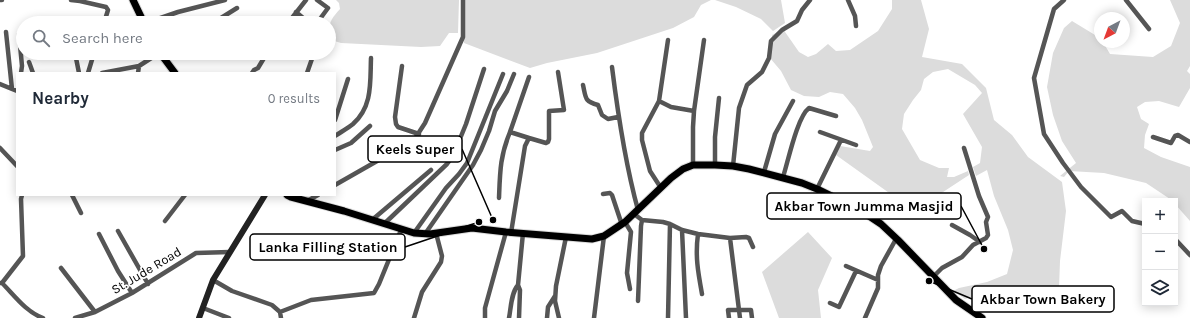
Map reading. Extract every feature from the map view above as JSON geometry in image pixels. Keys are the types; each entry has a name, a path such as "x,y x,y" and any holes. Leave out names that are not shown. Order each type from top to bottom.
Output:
{"main road":[{"path":"133,0 141,16"},
{"path":"166,60 174,72"},
{"path":"288,196 344,211 414,233 425,234 472,228 592,239 604,236 624,223 683,169 693,165 734,166 764,172 802,183 860,210 881,224 956,300 982,318"}],"street":[{"path":"71,0 106,7 108,10 106,16"},
{"path":"166,16 225,0"},
{"path":"293,16 306,0"},
{"path":"317,0 328,8 322,16"},
{"path":"336,184 414,140 419,134 425,124 463,37 463,0"},
{"path":"734,166 739,108 747,85 762,72 769,58 772,41 782,30 797,21 802,10 810,0"},
{"path":"848,0 855,16 856,26"},
{"path":"1064,0 1054,10 1034,78 1044,134 1081,187 1111,217 1122,211 1132,220 1142,223"},
{"path":"1126,0 1149,29"},
{"path":"224,16 237,8"},
{"path":"296,12 301,16"},
{"path":"6,32 15,90"},
{"path":"661,188 650,171 642,140 642,133 659,101 668,40"},
{"path":"693,165 694,111 704,40"},
{"path":"336,135 353,124 361,115 367,104 370,95 370,58"},
{"path":"21,60 22,72"},
{"path":"76,60 79,72"},
{"path":"88,72 92,60"},
{"path":"107,72 139,66 150,60"},
{"path":"253,72 258,68 263,60"},
{"path":"307,72 312,60"},
{"path":"29,62 33,72"},
{"path":"138,72 139,66"},
{"path":"402,66 396,124 398,127 419,134"},
{"path":"612,67 618,117 636,212 642,220 638,301"},
{"path":"384,224 447,164 453,156 466,124 484,69"},
{"path":"510,132 546,143 548,142 549,111 564,110 558,72"},
{"path":"414,233 446,188 467,163 503,74"},
{"path":"425,234 476,160 489,131 495,111 507,91 514,74"},
{"path":"500,198 500,165 505,143 529,77"},
{"path":"336,117 348,79"},
{"path":"0,84 15,90"},
{"path":"583,85 587,101 598,105 602,115 608,120 618,117"},
{"path":"715,165 715,137 719,98"},
{"path":"659,101 670,106 694,111"},
{"path":"764,172 775,134 793,101"},
{"path":"783,177 798,126 806,110 809,108 836,116"},
{"path":"336,150 350,143 370,126"},
{"path":"820,132 856,145"},
{"path":"1153,137 1171,143 1175,136 1178,135 1190,142"},
{"path":"485,318 485,308 509,232 525,146 529,138"},
{"path":"817,189 841,140"},
{"path":"0,148 16,165"},
{"path":"933,277 942,268 962,257 973,245 986,238 988,235 986,222 988,217 979,196 964,148"},
{"path":"372,220 431,170"},
{"path":"603,194 610,193 612,195 624,223 632,232 627,273 630,289"},
{"path":"22,196 23,256 1,283 27,308 37,316 43,318"},
{"path":"72,196 81,213"},
{"path":"165,221 184,196"},
{"path":"199,318 213,280 264,196"},
{"path":"307,201 316,196"},
{"path":"642,220 663,222 682,230 698,234 730,238 746,237 749,238 753,248"},
{"path":"668,318 670,224"},
{"path":"952,225 980,242"},
{"path":"280,312 311,300 374,293 401,230"},
{"path":"682,230 686,318"},
{"path":"118,231 148,284"},
{"path":"414,318 422,292 441,262 442,256 436,233"},
{"path":"519,318 520,290 518,285 524,233"},
{"path":"99,234 118,271 132,293"},
{"path":"698,234 696,250 697,270 702,294"},
{"path":"594,318 604,236"},
{"path":"559,318 555,301 556,286 566,237"},
{"path":"730,238 740,318"},
{"path":"865,318 878,288 878,275 881,266 896,239"},
{"path":"1178,242 1190,255"},
{"name":"St. Jude Road","path":"75,318 95,312 132,293 196,253 230,252"},
{"path":"846,266 878,280"},
{"path":"62,268 95,312"},
{"path":"830,303 839,307 856,270"},
{"path":"213,280 232,291 272,305 280,312 282,318"},
{"path":"509,318 513,294 518,285"},
{"path":"547,318 548,307 556,295"},
{"path":"203,308 229,318"},
{"path":"729,318 728,310 738,309 751,310 752,318"}],"shaded area":[{"path":"336,0 459,0 458,33 449,33 440,46 421,47 341,43 336,42 336,16 334,16 340,9 339,3"},
{"path":"464,0 711,0 701,5 694,17 673,28 597,53 530,68 464,43"},
{"path":"715,0 781,0 785,23 773,31 761,19 736,7"},
{"path":"892,0 921,0 929,29 922,57 962,64 986,88 994,120 1012,135 1028,157 1062,182 1066,211 1060,261 1059,288 1062,299 1054,305 1040,310 1001,296 981,294 965,299 953,291 959,288 987,282 1007,274 1013,250 1008,230 994,196 987,170 976,176 973,167 980,163 982,147 963,114 982,93 975,85 948,69 933,72 924,79 921,90 904,114 902,129 920,160 939,168 949,168 947,177 954,177 968,171 969,175 940,194 906,205 836,155 840,146 870,151 873,147 862,120 855,108 843,94 830,92 819,97 804,96 791,90 781,71 770,58 772,35 783,29 799,52 808,57 816,54 828,44 836,51 850,50 878,31 892,9"},
{"path":"1170,0 1190,0 1190,66 1187,71 1190,74 1190,88 1179,107 1159,101 1145,102 1137,107 1141,119 1149,124 1145,135 1144,148 1161,157 1190,167 1190,221 1178,207 1178,198 1168,198 1146,183 1104,173 1069,171 1064,177 1060,176 1076,163 1062,141 1053,115 1047,87 1053,53 1064,28 1072,21 1094,34 1094,48 1106,48 1110,54 1153,57 1171,46 1180,23"},
{"path":"808,232 832,258 818,290 821,318 779,318 762,272"}],"place":[{"name":"Keels Super","path":"493,220"},
{"name":"Lanka Filling Station","path":"479,222"},
{"name":"Akbar Town Jumma Masjid","path":"984,249"},
{"name":"Akbar Town Bakery","path":"929,281"}]}
